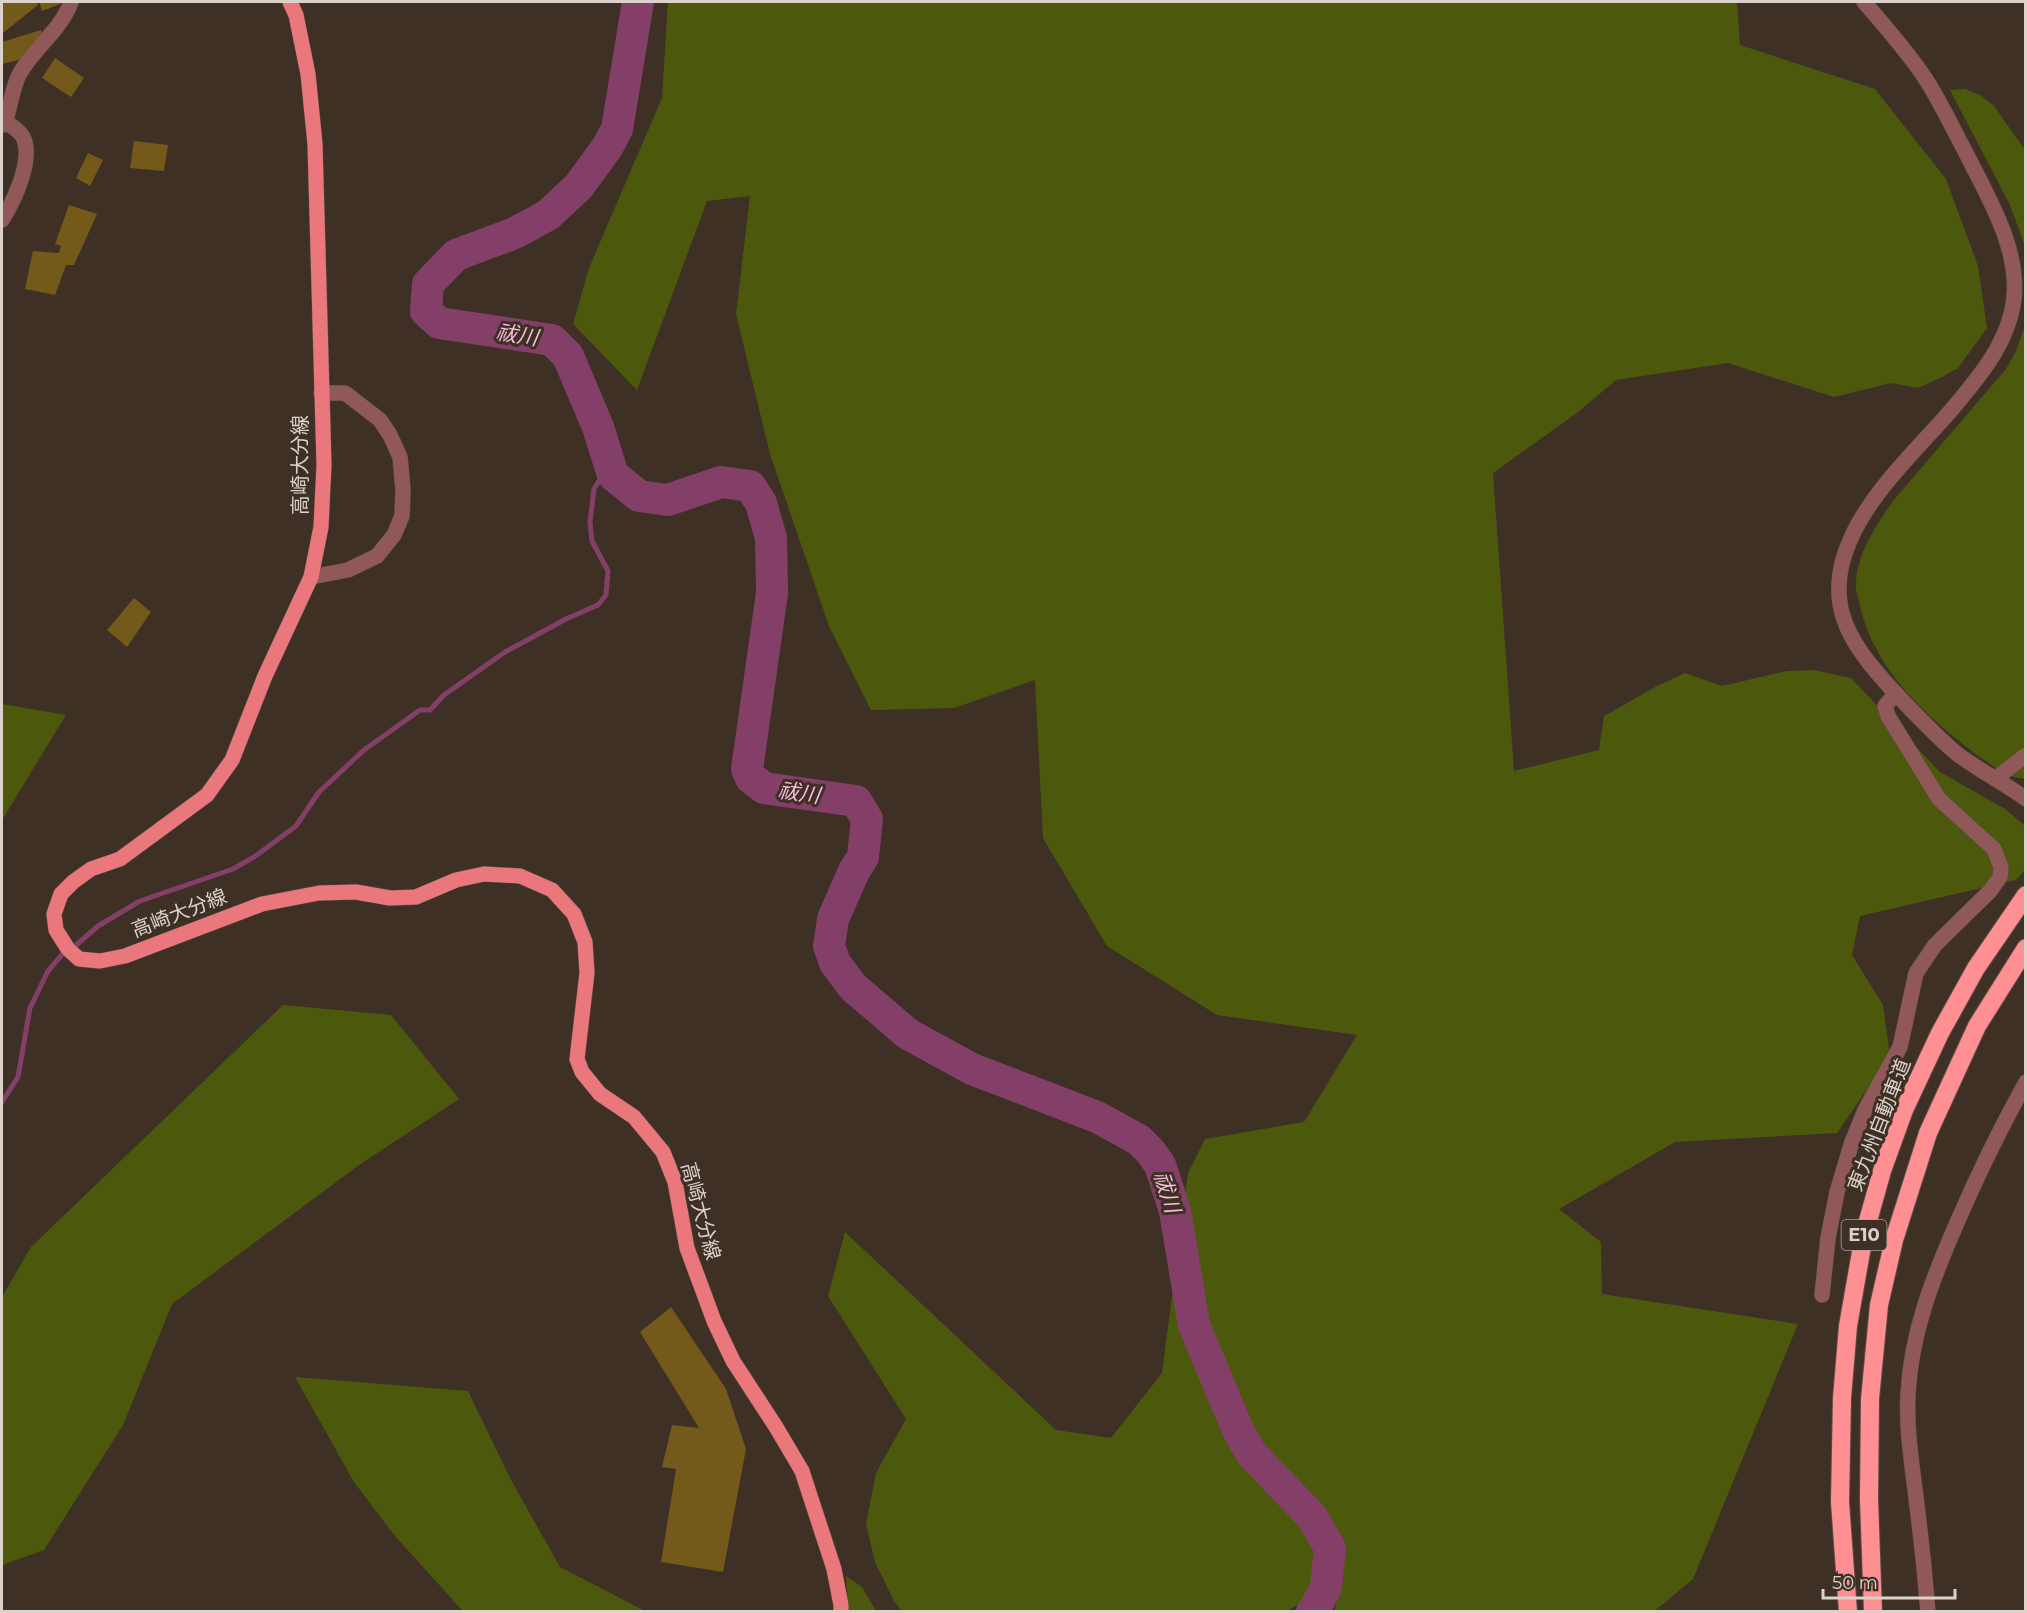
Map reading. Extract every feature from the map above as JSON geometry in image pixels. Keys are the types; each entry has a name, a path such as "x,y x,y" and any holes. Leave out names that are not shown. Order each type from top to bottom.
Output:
{"highway":[{"name":"東九州自動車道","path":"1848,1611 1840,1502 1842,1398 1848,1326 1864,1234 1882,1171 1904,1110 1940,1034 1976,968 2025,895"},
{"name":"E10","path":"1873,1611 1869,1499 1870,1399 1879,1305 1894,1240 1928,1133 1977,1026 2025,948"}],"main road":[{"name":"高崎大分線","path":"290,2 296,15 308,74 315,144 324,465 321,527 311,577 265,676 232,760 207,795 120,859 91,869 73,882 62,894 54,914 56,930 68,949 79,959 100,962 125,956 262,904 319,893 356,892 390,898 416,897 456,880 484,874 520,876 552,890 574,914 585,942 588,973 577,1059 582,1072 600,1094 634,1117 663,1152 675,1182 687,1248 714,1322 733,1362 802,1471 834,1569 841,1611"}],"street":[{"path":"2,220 14,201 26,161 24,139 19,132 3,123 19,75 31,56 68,12 71,2"},
{"path":"1864,2 1914,63 1946,114 2000,225 2020,279 2009,321 1992,357 1963,396 1886,485 1851,538 1840,569 1838,590 1840,608 1852,638 1871,665 1929,728 1956,753 2025,799"},
{"path":"311,577 348,570 377,556 394,535 402,516 403,490 400,457 390,435 380,420 345,393 321,393"},
{"path":"1822,1295 1828,1238 1837,1192 1865,1110 1900,1047 1916,973 1935,945 1990,891 2000,878 2001,867 1994,849 1939,799 1888,716 1885,706 1896,693"},
{"path":"1995,779 2025,755"},
{"path":"1928,1611 1908,1431 1908,1394 1915,1338 1936,1269 1981,1166 2025,1082"}],"green space":[{"path":"668,2 1737,2 1740,45 1875,89 1946,179 1978,266 1987,328 1958,368 1918,388 1891,383 1834,397 1728,363 1616,380 1578,412 1493,473 1514,771 1599,750 1604,716 1685,673 1722,686 1787,671 1814,670 1851,678 1940,772 2005,809 2025,826 2025,870 2016,880 1860,916 1852,955 1883,1005 1890,1056 1837,1133 1675,1142 1559,1209 1601,1242 1602,1294 1798,1324 1693,1579 1653,1612 1335,1611 1336,1603 1297,1605 1285,1612 902,1611 894,1601 875,1562 866,1524 876,1473 906,1419 828,1296 845,1232 1056,1430 1111,1438 1162,1373 1188,1173 1205,1139 1304,1122 1357,1035 1217,1015 1107,946 1043,838 1035,680 954,708 871,710 829,626 770,454 736,314 750,196 707,201 637,390 573,324 589,268 662,98"},
{"path":"1965,89 1980,95 1994,106 2025,150 2025,246 2010,205 1950,90"},
{"path":"2025,326 2025,778 2019,778 2006,774 1977,755 1940,725 1905,691 1890,672 1867,630 1856,587 1860,561 1868,540 1880,520 1893,501 2006,369"},
{"path":"2,704 66,715 2,820"},
{"path":"283,1005 391,1015 459,1099 359,1165 172,1304 123,1425 44,1550 2,1565 2,1297 31,1247"},
{"path":"295,1377 468,1391 511,1480 560,1567 645,1611 462,1611 395,1536 354,1482"},
{"path":"846,1576 862,1587 876,1611 848,1611"}],"building":[{"path":"2,2 37,2 38,5 3,33"},
{"path":"39,2 65,2 42,11"},
{"path":"41,30 43,38 27,58 2,64 2,42"},
{"path":"55,58 84,78 71,97 42,78"},
{"path":"134,141 168,145 164,171 130,168"},
{"path":"88,153 103,160 90,186 76,178"},
{"path":"69,205 97,214 74,265 66,265 55,295 25,289 33,251 59,253 61,246 55,244"},
{"path":"134,598 151,612 127,647 107,630"},
{"path":"671,1307 726,1389 746,1449 723,1572 661,1562 676,1469 662,1467 672,1425 699,1428 640,1332"}],"waterway":[{"name":"祓川","path":"638,2 617,129 608,146 579,186 548,215 515,233 456,255 428,284 426,311 439,323 552,340 568,356 598,427 613,475 639,496 668,500 721,482 750,486 761,503 771,538 772,593 747,769 751,778 764,788 856,801 867,819 863,857 854,871 833,919 829,946 835,963 853,987 908,1034 972,1069 1097,1117 1139,1140 1150,1151 1160,1165 1175,1211 1194,1325 1238,1430 1251,1453 1312,1517 1330,1548 1326,1587 1312,1612"},
{"path":"2,1102 18,1077 30,1008 48,971 66,950 75,946 98,926 140,901 233,869 254,857 296,826 319,792 364,750 420,710 430,710 444,695 505,652 566,619 598,605 606,595 608,571 592,541 590,522 594,489 610,463"}]}
